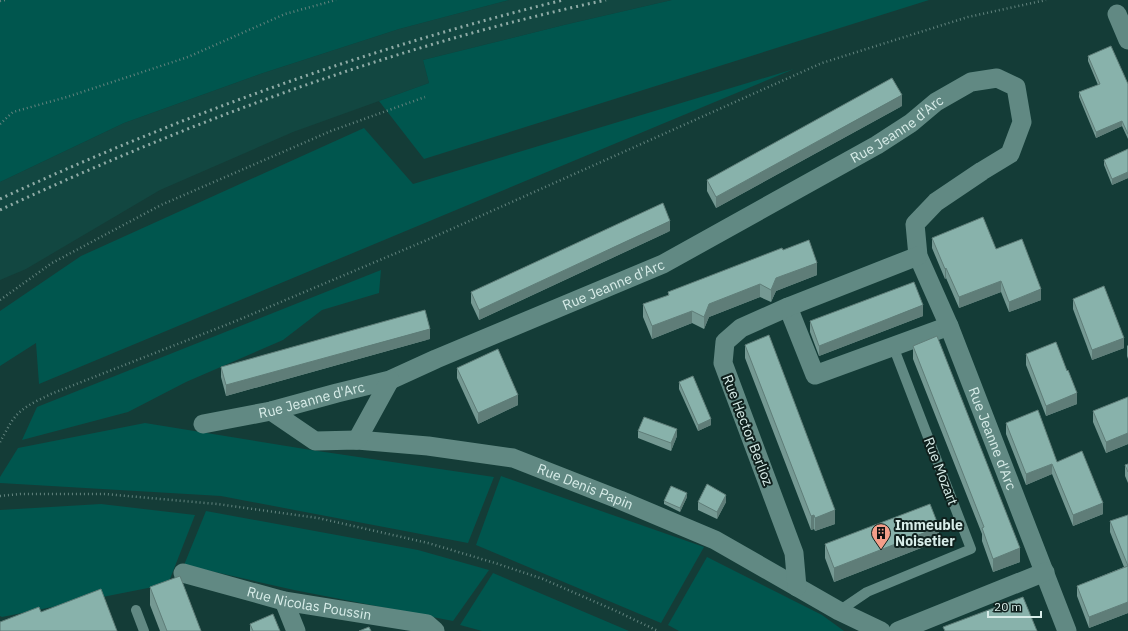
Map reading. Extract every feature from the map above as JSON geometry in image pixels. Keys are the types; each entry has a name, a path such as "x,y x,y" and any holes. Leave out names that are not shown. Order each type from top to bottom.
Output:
{"street":[{"path":"1117,14 1128,40"},
{"name":"Rue Jeanne d'Arc","path":"203,424 271,411 390,380 436,359 663,264 877,145 911,123 936,102 971,82 997,78 1016,88 1022,122 1010,154 936,202 915,224 918,256 949,326 1067,631"},
{"path":"918,256 788,307 814,375 949,326"},
{"name":"Rue Hector Berlioz","path":"788,307 741,328 725,342 723,363 794,553 797,587"},
{"path":"357,440 390,380"},
{"name":"Rue Denis Papin","path":"271,411 315,441 357,440 428,446 513,458 620,500 715,540 839,611 881,631"},
{"path":"898,631 1045,572"},
{"name":"Rue Nicolas Poussin","path":"183,573 284,601 427,624 435,631"},
{"path":"284,601 296,631"}],"lane":[{"name":"Rue Mozart","path":"839,611 867,592 971,549 893,346"},
{"path":"136,610 144,631"}],"path":[{"path":"0,1 5,0"},
{"path":"0,124 13,112 67,97 181,60 285,14 336,0"},
{"path":"0,442 9,425 20,412 32,403 51,394 236,321 383,259 822,63 968,17 1046,0"},
{"path":"0,300 52,263 161,205 331,131 425,97"},
{"path":"0,496 20,494 105,494 217,504 318,518 428,542 495,562 542,579 658,631"}],"shaded area":[{"path":"509,0 672,0 423,60 429,83 293,132 160,190 26,269 0,280 0,182 124,123 260,74 399,29"}],"green space":[{"path":"0,0 509,0 399,29 260,74 124,123 0,182"},
{"path":"672,0 929,0 424,159 379,101 429,83 423,60"},
{"path":"794,69 39,384 36,343 0,366 0,311 81,256 364,128 413,184"},
{"path":"381,270 379,293 322,310 283,340 186,382 128,412 22,440 37,407"},
{"path":"145,423 311,450 494,477 468,543 221,496 0,483 0,477 18,448"},
{"path":"501,476 704,547 661,623 476,545"},
{"path":"101,504 195,515 168,584 2,617 0,616 0,510"},
{"path":"206,511 418,550 489,570 453,621 294,590 184,565"},
{"path":"707,557 822,615 844,631 679,631 668,625"},
{"path":"493,573 629,631 482,631 460,625"}],"building":[{"path":"1111,46 1128,84 1128,134 1122,121 1096,132 1079,92 1100,84 1088,56"},
{"path":"892,78 902,95 716,197 707,180"},
{"path":"1128,149 1128,172 1112,179 1104,160"},
{"path":"663,203 670,221 479,310 471,292"},
{"path":"983,217 996,249 1022,239 1041,289 1009,302 1001,281 959,297 932,238"},
{"path":"809,240 817,263 776,278 771,290 760,284 709,304 704,317 692,311 652,326 643,304 669,295 668,292 782,248 783,250"},
{"path":"914,282 923,305 819,346 810,321"},
{"path":"1104,286 1124,338 1092,350 1073,299"},
{"path":"425,310 430,329 226,385 221,367"},
{"path":"769,335 835,510 815,518 814,515 811,516 745,345"},
{"path":"937,336 1020,548 993,559 982,528 984,527 913,346"},
{"path":"1056,342 1077,393 1046,406 1026,354"},
{"path":"498,349 518,395 478,413 457,368"},
{"path":"693,376 711,419 698,425 679,382"},
{"path":"1128,397 1128,433 1106,442 1093,411"},
{"path":"1038,410 1057,462 1082,451 1103,503 1073,515 1052,464 1026,474 1006,423"},
{"path":"644,417 677,429 671,443 638,431"},
{"path":"1128,464 1128,472 1125,465"},
{"path":"707,484 726,495 717,512 698,502"},
{"path":"671,486 687,493 680,508 664,501"},
{"path":"930,504 939,527 834,568 825,544"},
{"path":"1128,515 1128,566 1110,521"},
{"path":"1128,566 1128,602 1089,617 1077,586"},
{"path":"180,576 201,631 167,631 150,587"},
{"path":"101,589 117,631 0,631 0,622 39,607 41,612"},
{"path":"1023,597 1037,631 945,631 943,627"},
{"path":"273,614 280,631 253,631 250,624"},
{"path":"369,627 371,631 359,631"}],"railway":[{"path":"0,199 137,139 277,86 347,62 419,40 563,0"},
{"path":"0,210 147,146 221,116 297,88 373,62 450,39 528,18 606,0"}],"place":[{"name":"Immeuble Noisetier","path":"881,550"}]}
